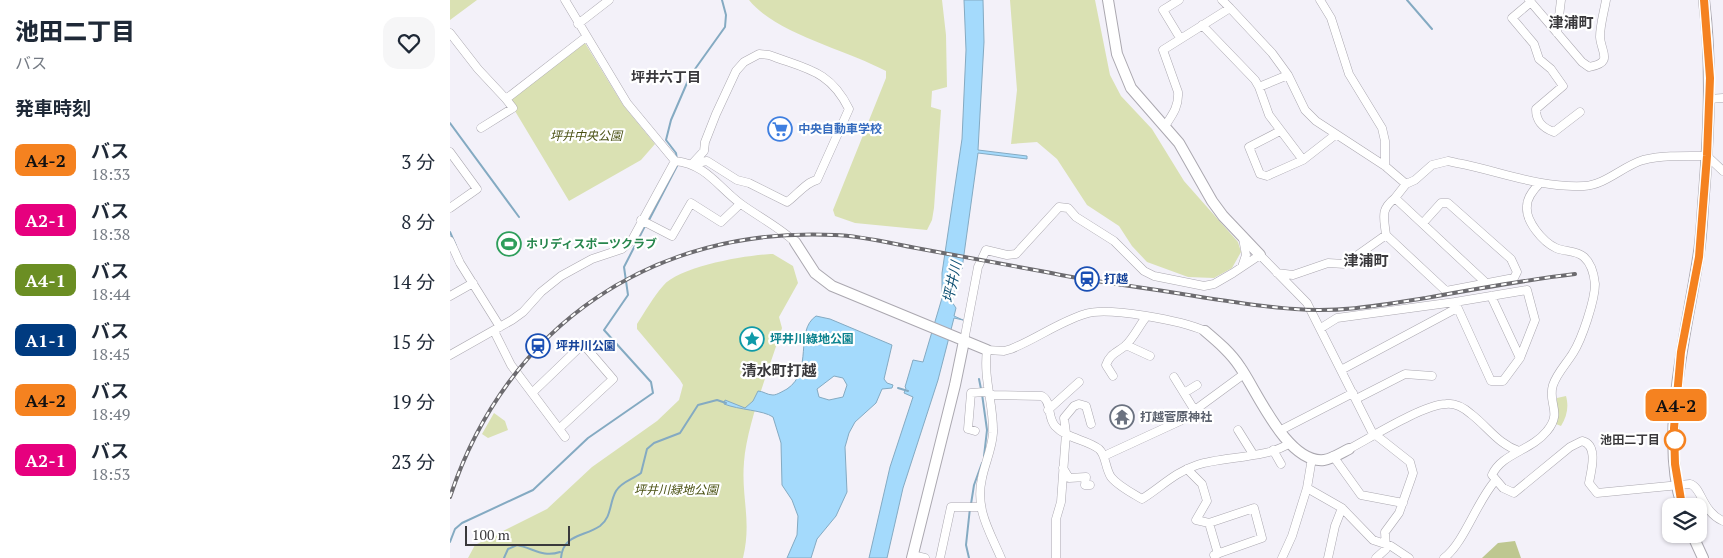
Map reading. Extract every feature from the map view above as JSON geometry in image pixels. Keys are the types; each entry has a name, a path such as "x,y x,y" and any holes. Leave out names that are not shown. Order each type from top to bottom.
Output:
{"street":[{"path":"565,0 627,102 675,161 690,163 706,161 737,180 750,183 787,202 800,193 811,181 817,180 849,109 841,92 826,77 768,55 759,54 744,62 736,72 716,114 705,142 704,151 690,163"},
{"path":"578,24 609,0"},
{"path":"1108,0 1117,54 1127,81 1138,97 1179,144 1212,201 1242,236 1307,303 1376,435 1410,462 1412,472 1403,503 1399,513 1385,532 1383,552 1376,558"},
{"path":"1180,0 1163,10 1180,38"},
{"path":"1222,0 1272,53 1288,75 1305,110 1335,135 1385,166 1406,184"},
{"path":"1320,0 1331,18 1349,74 1382,128 1385,141 1385,166"},
{"path":"1557,34 1561,0"},
{"path":"1580,112 1554,132 1545,129 1536,118 1536,109 1563,86 1551,69 1539,59 1534,44 1512,18 1530,1 1582,62 1590,67 1598,66 1604,59 1605,52 1600,38 1606,0"},
{"path":"1680,498 1674,428 1677,387 1699,257 1710,99 1704,0"},
{"path":"1165,126 1178,107 1179,98 1163,50 1230,8"},
{"path":"1202,25 1255,80 1269,115 1303,160"},
{"path":"450,33 478,69 513,108 481,128"},
{"path":"506,99 586,37"},
{"path":"1258,87 1288,75"},
{"path":"1710,99 1723,98"},
{"path":"1280,132 1249,146 1260,174 1267,176 1303,160 1335,135"},
{"path":"450,152 477,189 450,206"},
{"path":"1423,223 1441,203 1448,203 1511,259 1517,272 1514,278 1485,282 1446,291 1386,235 1384,214 1386,206 1406,184 1416,180 1432,165 1448,161 1540,183 1585,186 1596,183 1641,161 1662,156 1707,156 1723,171"},
{"path":"450,355 523,312 541,292 561,276 592,259 622,249 632,240 675,161"},
{"path":"690,163 710,174 740,204 781,230 795,242 815,273 832,286 987,350 1004,351 1086,313 1101,311 1146,317 1197,328 1222,345 1244,374 1279,431 1290,443 1312,458 1324,460 1424,410 1444,404 1455,404 1472,414 1501,442 1519,451"},
{"path":"1540,183 1532,192 1526,206 1531,221 1547,243 1556,248 1576,252 1584,256 1592,267 1595,286 1583,332 1552,388 1555,420 1536,442 1497,466 1492,475 1495,481 1514,493 1570,447 1582,441 1587,442 1592,450 1590,484 1597,493 1694,485 1707,511 1723,521"},
{"path":"1395,198 1485,282"},
{"path":"643,221 672,236 691,203 721,222 740,204"},
{"path":"925,558 912,557 955,385 961,340 978,267 986,250 1007,256 1016,254 1059,208 1068,208 1076,217 1114,241 1144,271 1154,276 1204,286 1214,284 1260,255"},
{"path":"1277,273 1293,275 1328,263 1345,264 1386,235"},
{"path":"1242,236 1246,255 1242,267"},
{"path":"450,241 497,329 511,366 533,392 565,436"},
{"path":"450,296 473,284"},
{"path":"1321,328 1338,318 1456,305 1491,296 1527,290 1535,320 1520,358 1503,381 1491,381 1456,305"},
{"path":"1491,296 1520,358"},
{"path":"1342,370 1456,305"},
{"path":"1113,376 1106,365 1108,360 1112,354 1126,345 1146,317"},
{"path":"533,392 583,344 603,365 613,379 560,428"},
{"path":"1126,345 1150,356"},
{"path":"987,350 984,392 993,433 990,451 974,508 1001,558"},
{"path":"1104,456 1180,421 1244,374"},
{"path":"1279,431 1405,374 1432,376"},
{"path":"1174,377 1195,411"},
{"path":"1048,410 1079,382"},
{"path":"1184,393 1198,385"},
{"path":"975,430 968,429 971,394 984,392 1042,396 1048,403 1048,410 1053,424 1066,434 1096,447 1104,456 1105,465 1113,480 1142,500 1163,482 1187,469 1212,461 1273,450 1290,443"},
{"path":"1056,558 1056,519 1060,502 1066,434 1064,418 1078,404 1086,406 1091,424"},
{"path":"1238,430 1253,454"},
{"path":"1273,450 1281,464"},
{"path":"1333,456 1361,495 1403,503"},
{"path":"1282,558 1292,536 1307,488 1312,458"},
{"path":"1062,466 1069,478 1086,477 1085,485 1090,485"},
{"path":"1187,469 1202,484 1207,501 1196,520 1209,523 1254,508 1262,535 1258,542 1206,558"},
{"path":"1444,558 1454,550 1476,506 1495,481"},
{"path":"1307,488 1342,508 1373,540 1385,544 1409,558"},
{"path":"940,558 951,507 974,508"},
{"path":"1328,558 1335,526 1342,508"},
{"path":"1209,523 1216,556"},
{"path":"1696,543 1702,558"}],"green space":[{"path":"450,0 477,0 450,20"},
{"path":"749,0 942,0 946,35 947,87 932,91 931,107 941,110 934,208 932,220 927,230 855,223 835,216 833,210 886,78 886,71 793,31 761,12"},
{"path":"1010,0 1095,0 1110,75 1121,96 1152,129 1184,181 1238,242 1241,252 1232,268 1214,278 1188,277 1147,262 1132,246 1119,226 1087,205 1057,159 1037,142 1011,144 1017,90"},
{"name":"坪井中央公園","path":"585,43 623,105 655,144 641,160 569,201 509,101"},
{"name":"坪井川緑地公園","path":"773,254 793,266 798,283 779,317 782,328 754,413 746,447 743,475 747,532 743,558 468,558 475,545 547,509 592,467 657,421 679,400 683,385 637,329 637,324 663,286 672,279 698,267 731,259"},
{"path":"1566,396 1567,411 1561,426 1556,424 1557,398"},
{"path":"494,413 505,421 508,430 488,438 482,434"},
{"path":"1515,541 1521,558 1482,558 1498,543"}],"water":[{"name":"坪井川","path":"964,0 983,0 984,42 978,150 1027,156 1027,159 978,153 962,269 959,271 952,302 956,308 954,316 963,320 954,318 938,380 903,488 887,558 869,558 890,467 913,397 904,393 905,387 913,360 923,362 942,298 942,273 962,139 966,50"},
{"path":"816,316 830,319 892,345 884,379 887,383 893,385 892,388 882,389 876,403 855,422 849,433 845,447 847,492 836,516 817,539 811,558 787,558 797,535 798,516 792,500 782,485 781,443 773,417 724,404 725,400 745,408 753,401 758,391 775,395 787,389 800,372 806,331","holes":["834,376 843,378 847,385 843,397 829,400 819,397 817,389"]}],"waterway":[{"path":"677,160 676,153 666,140 671,120 690,76 725,27 726,15 722,0"},
{"path":"1407,0 1432,29"},
{"path":"450,123 519,217"},
{"path":"648,222 678,164"},
{"path":"450,542 455,529 462,523 533,490 588,438 653,393 651,382 604,330 628,295 624,267 645,226"},
{"path":"450,232 456,246"},
{"path":"979,379 981,389"},
{"path":"898,388 908,391"},
{"path":"982,394 987,430 984,456"},
{"path":"561,558 563,550 570,540 594,530 604,522 618,488 641,473 647,449 654,443 680,433 698,405 717,400 726,403"},
{"path":"971,504 974,485 982,463"},
{"path":"969,558 966,545 970,508"},
{"path":"504,558 508,549 517,545 548,554 560,552"}],"railway":[{"path":"450,497 475,436 509,382 549,336 596,298 649,269 706,248 769,237 845,236 876,240 1087,280 1243,304 1311,310 1377,306 1575,274"}],"bus line":[{"name":"A4-2","path":"1680,498 1675,464 1674,428 1677,387 1681,352 1699,257 1710,99 1707,22 1704,0"}],"place":[{"name":"中央自動車学校","path":"780,129"},
{"name":"ホリディスポーツクラブ","path":"509,244"},
{"name":"打越","path":"1087,279"},
{"name":"坪井川綠地公園","path":"752,339"},
{"name":"坪井川公園","path":"538,346"},
{"name":"打越菅原神社","path":"1122,417"},
{"name":"池田二丁目","path":"1675,440"}],"district":[{"name":"津浦町","path":"1571,23"},
{"name":"坪井六丁目","path":"666,77"},
{"name":"津浦町","path":"1366,261"},
{"name":"清水町打越","path":"779,371"}]}
